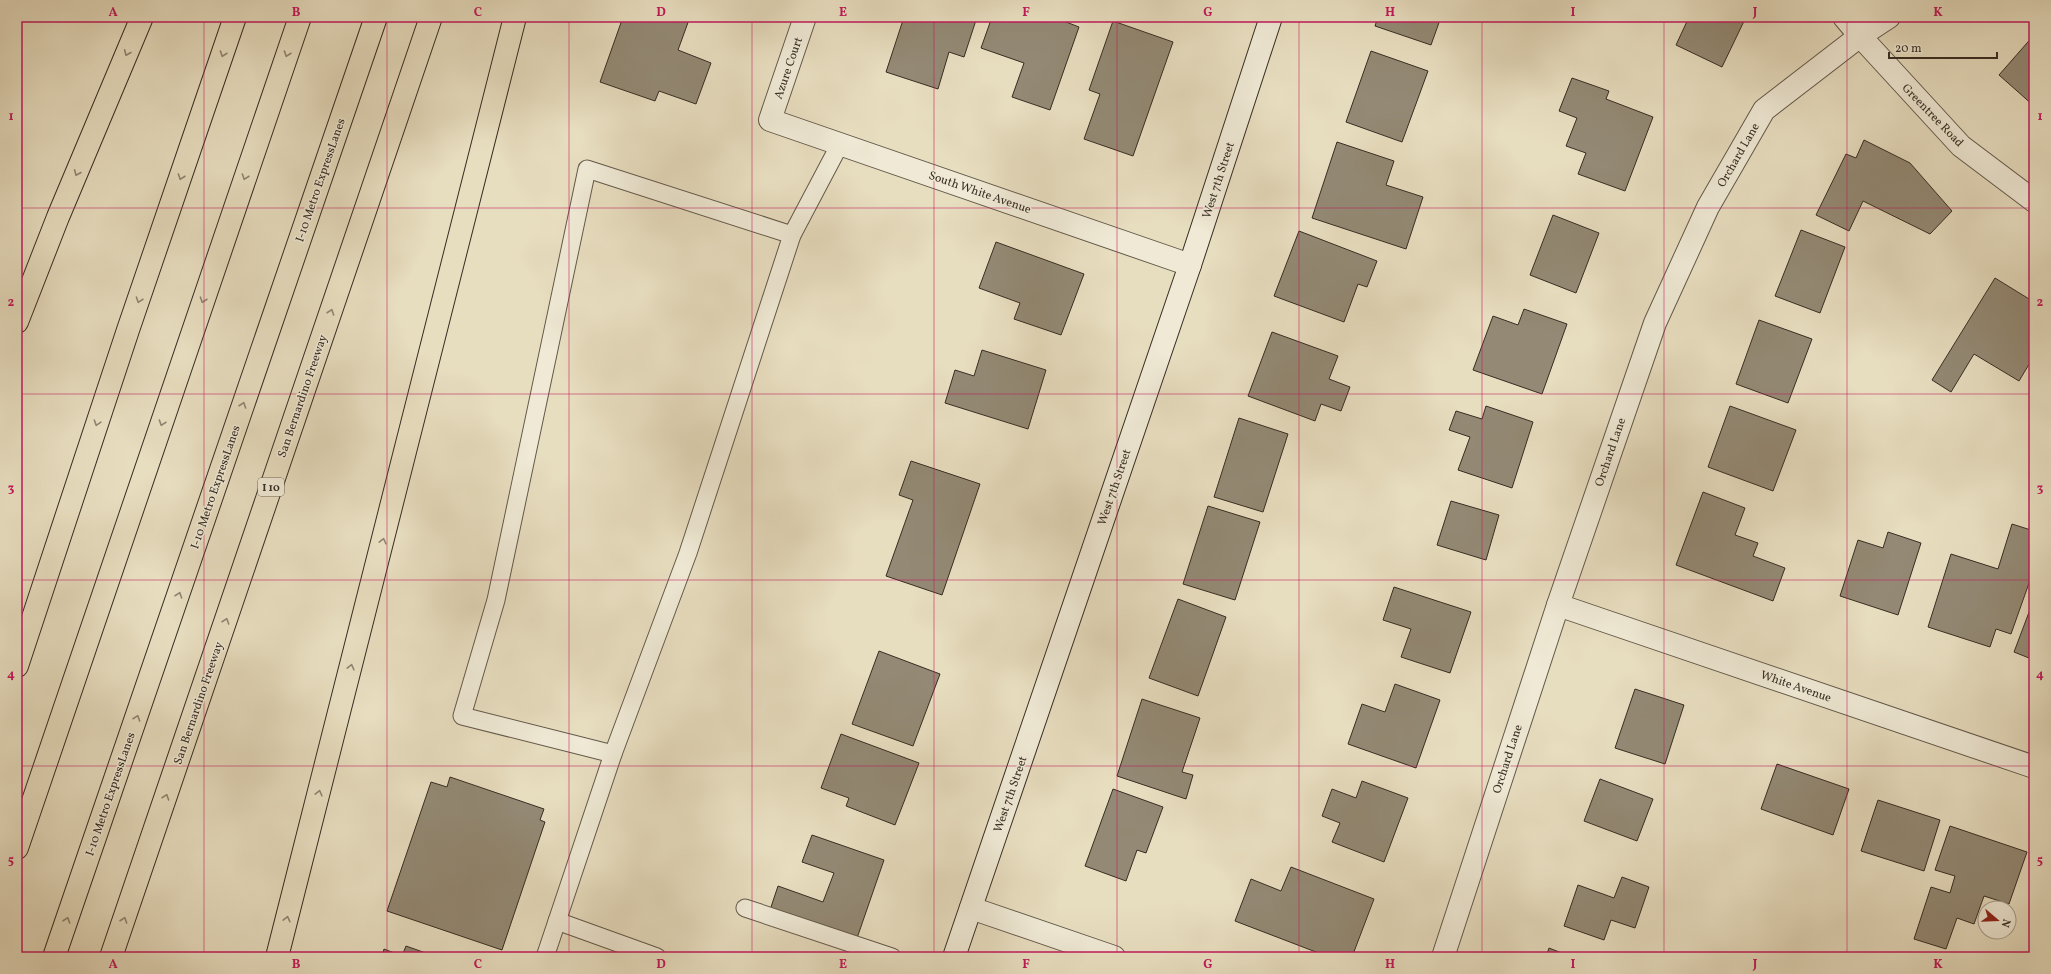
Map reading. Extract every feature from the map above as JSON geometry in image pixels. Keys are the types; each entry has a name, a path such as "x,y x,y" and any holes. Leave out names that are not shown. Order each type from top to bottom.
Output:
{"highway":[{"path":"17,322 58,217 142,17"},
{"path":"17,666 131,322 235,17"},
{"path":"17,848 300,17"},
{"name":"I-10 Metro ExpressLanes","path":"54,957 376,17"},
{"name":"San Bernardino Freeway","path":"111,957 431,17"},
{"path":"277,957 516,17"}],"street":[{"name":"Azure Court","path":"770,120 805,17"},
{"name":"West 7th Street","path":"954,957 1190,265 1271,17"},
{"name":"Greentree Road","path":"1844,17 1961,146 2034,201"},
{"name":"Orchard Lane","path":"1443,957 1558,606 1655,323 1708,207 1764,110 1860,36 1889,17"},
{"name":"South White Avenue","path":"770,120 1190,265"},
{"name":"White Avenue","path":"1558,606 2034,767"},
{"path":"971,908 1114,957"}],"lane":[{"path":"545,957 613,754 688,553 792,235 840,144"},
{"path":"613,754 462,716 496,600 587,169 792,235"},
{"path":"746,908 892,957"},
{"path":"557,921 657,957"}],"building":[{"path":"623,17 690,17 678,50 711,63 696,104 659,91 655,101 600,82"},
{"path":"904,17 977,17 964,57 949,52 938,89 886,72"},
{"path":"992,17 1063,17 1061,20 1079,27 1050,110 1012,97 1024,63 981,48"},
{"path":"1378,17 1441,17 1431,45 1375,26"},
{"path":"1689,17 1746,17 1722,67 1676,45"},
{"path":"1113,21 1173,42 1133,156 1084,139 1100,94 1089,90"},
{"path":"2034,35 2034,106 1999,75"},
{"path":"1371,51 1428,71 1402,142 1346,122"},
{"path":"1572,78 1609,91 1606,99 1653,117 1625,191 1578,174 1586,153 1566,146 1577,118 1559,111"},
{"path":"1864,140 1910,163 1952,211 1930,234 1863,201 1849,231 1816,215 1846,154 1856,158"},
{"path":"1337,142 1394,161 1386,185 1423,197 1406,249 1312,218"},
{"path":"1553,215 1599,233 1576,293 1530,275"},
{"path":"1801,230 1845,247 1820,313 1775,296"},
{"path":"1299,231 1377,261 1367,287 1358,284 1344,322 1274,296"},
{"path":"996,242 1084,274 1061,335 1014,319 1020,303 979,288"},
{"path":"1995,278 2034,302 2034,356 2019,381 1974,354 1951,392 1932,380"},
{"path":"1524,309 1567,324 1542,394 1473,370 1493,316 1518,325"},
{"path":"1759,320 1812,339 1788,403 1736,384"},
{"path":"1272,332 1338,356 1329,379 1350,387 1341,411 1321,404 1315,421 1248,396"},
{"path":"982,350 1046,370 1028,429 945,403 955,370 974,376"},
{"path":"1486,406 1533,422 1512,488 1458,470 1470,437 1449,430 1456,411 1482,419"},
{"path":"1730,406 1796,430 1773,491 1708,467"},
{"path":"1239,418 1288,434 1263,512 1214,497"},
{"path":"911,461 980,484 942,595 886,576 913,500 899,495"},
{"path":"1703,492 1745,508 1735,535 1758,543 1753,556 1785,568 1773,601 1676,565"},
{"path":"1451,501 1499,515 1486,560 1437,545"},
{"path":"1208,506 1260,522 1235,600 1183,584"},
{"path":"2012,524 2034,531 2034,569 2011,634 1996,629 1990,647 1928,627 1951,554 1998,569"},
{"path":"1888,532 1921,543 1898,615 1840,596 1858,540 1883,548"},
{"path":"1394,587 1471,612 1450,673 1401,657 1411,629 1383,620"},
{"path":"1178,599 1226,617 1198,696 1149,678"},
{"path":"2034,599 2034,660 2014,652"},
{"path":"879,651 940,674 913,746 852,724"},
{"path":"1395,684 1440,700 1416,768 1348,744 1362,704 1385,712"},
{"path":"1635,689 1684,705 1665,764 1615,748"},
{"path":"1142,699 1200,718 1182,772 1193,775 1186,799 1117,776"},
{"path":"841,734 919,763 895,825 846,806 849,798 821,788"},
{"path":"1777,764 1849,789 1833,835 1761,809"},
{"path":"450,777 544,809 540,820 545,822 502,950 387,911 431,782 447,787"},
{"path":"1600,779 1653,799 1637,841 1584,821"},
{"path":"1362,781 1408,798 1384,862 1332,842 1340,823 1322,816 1332,789 1356,798"},
{"path":"1113,789 1163,807 1146,853 1137,850 1126,881 1085,866"},
{"path":"1878,800 1940,820 1924,871 1861,851"},
{"path":"1950,826 2027,852 2010,900 1996,900 1984,896 1983,900 1977,900 1977,916 1974,924 1957,918 1946,949 1914,939 1931,887 1950,893 1955,876 1935,870"},
{"path":"812,835 884,860 856,941 770,910 778,886 823,902 834,873 802,862"},
{"path":"1291,867 1374,899 1352,957 1329,957 1235,921 1251,879 1281,891"},
{"path":"1622,877 1649,887 1635,928 1611,920 1604,940 1564,926 1578,885 1614,898"},
{"path":"406,946 437,957 382,957 384,949 402,956"},
{"path":"1549,948 1572,957 1546,957"}]}
